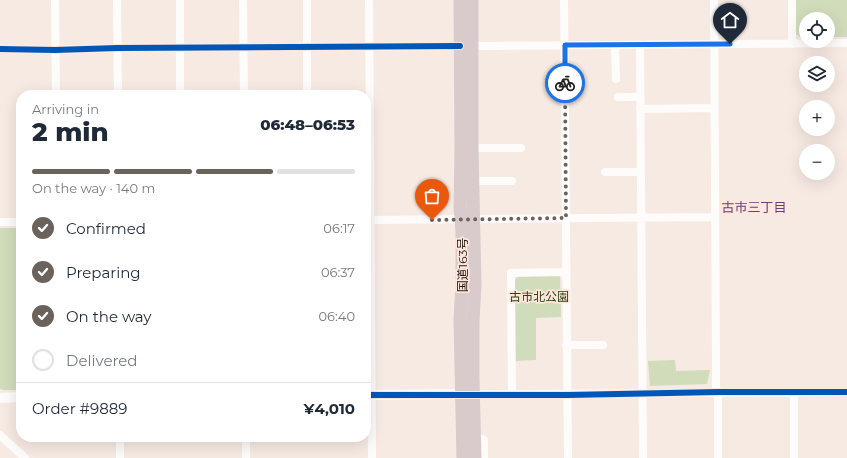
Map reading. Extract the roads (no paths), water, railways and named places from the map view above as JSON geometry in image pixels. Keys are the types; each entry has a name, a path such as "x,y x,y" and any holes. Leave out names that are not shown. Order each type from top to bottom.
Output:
{"highway":[{"name":"国道163号","path":"460,0 466,46 472,148 475,285 463,458"},
{"name":"国道163号","path":"472,0 466,46 460,220 462,232 460,319 467,394 475,436 475,458"}],"street":[{"path":"55,0 56,90"},
{"path":"117,0 118,90"},
{"path":"180,0 180,90"},
{"path":"243,0 244,90"},
{"path":"307,0 307,90"},
{"path":"369,0 369,90"},
{"path":"564,0 568,458"},
{"path":"714,0 716,386 718,392 718,458"},
{"path":"792,0 792,44"},
{"path":"0,49 55,50 118,48 847,43"},
{"path":"616,45 616,79"},
{"path":"640,45 643,458"},
{"path":"618,98 640,97"},
{"path":"640,109 714,108"},
{"path":"472,148 522,148"},
{"path":"605,172 641,172"},
{"path":"473,181 512,181"},
{"path":"371,220 715,217"},
{"path":"0,222 16,222"},
{"path":"512,394 511,273 566,272"},
{"path":"566,345 603,345"},
{"path":"371,395 568,395 718,392 847,392"},
{"path":"794,392 794,458"},
{"path":"0,398 16,398"},
{"path":"0,435 25,458"},
{"path":"475,436 484,440 484,458"},
{"path":"371,437 372,458"},
{"path":"120,442 120,458"},
{"path":"246,442 246,458"}],"district":[{"name":"古市三丁目","path":"754,207"}],"park label":[{"name":"古市北公園","path":"539,296"}]}
